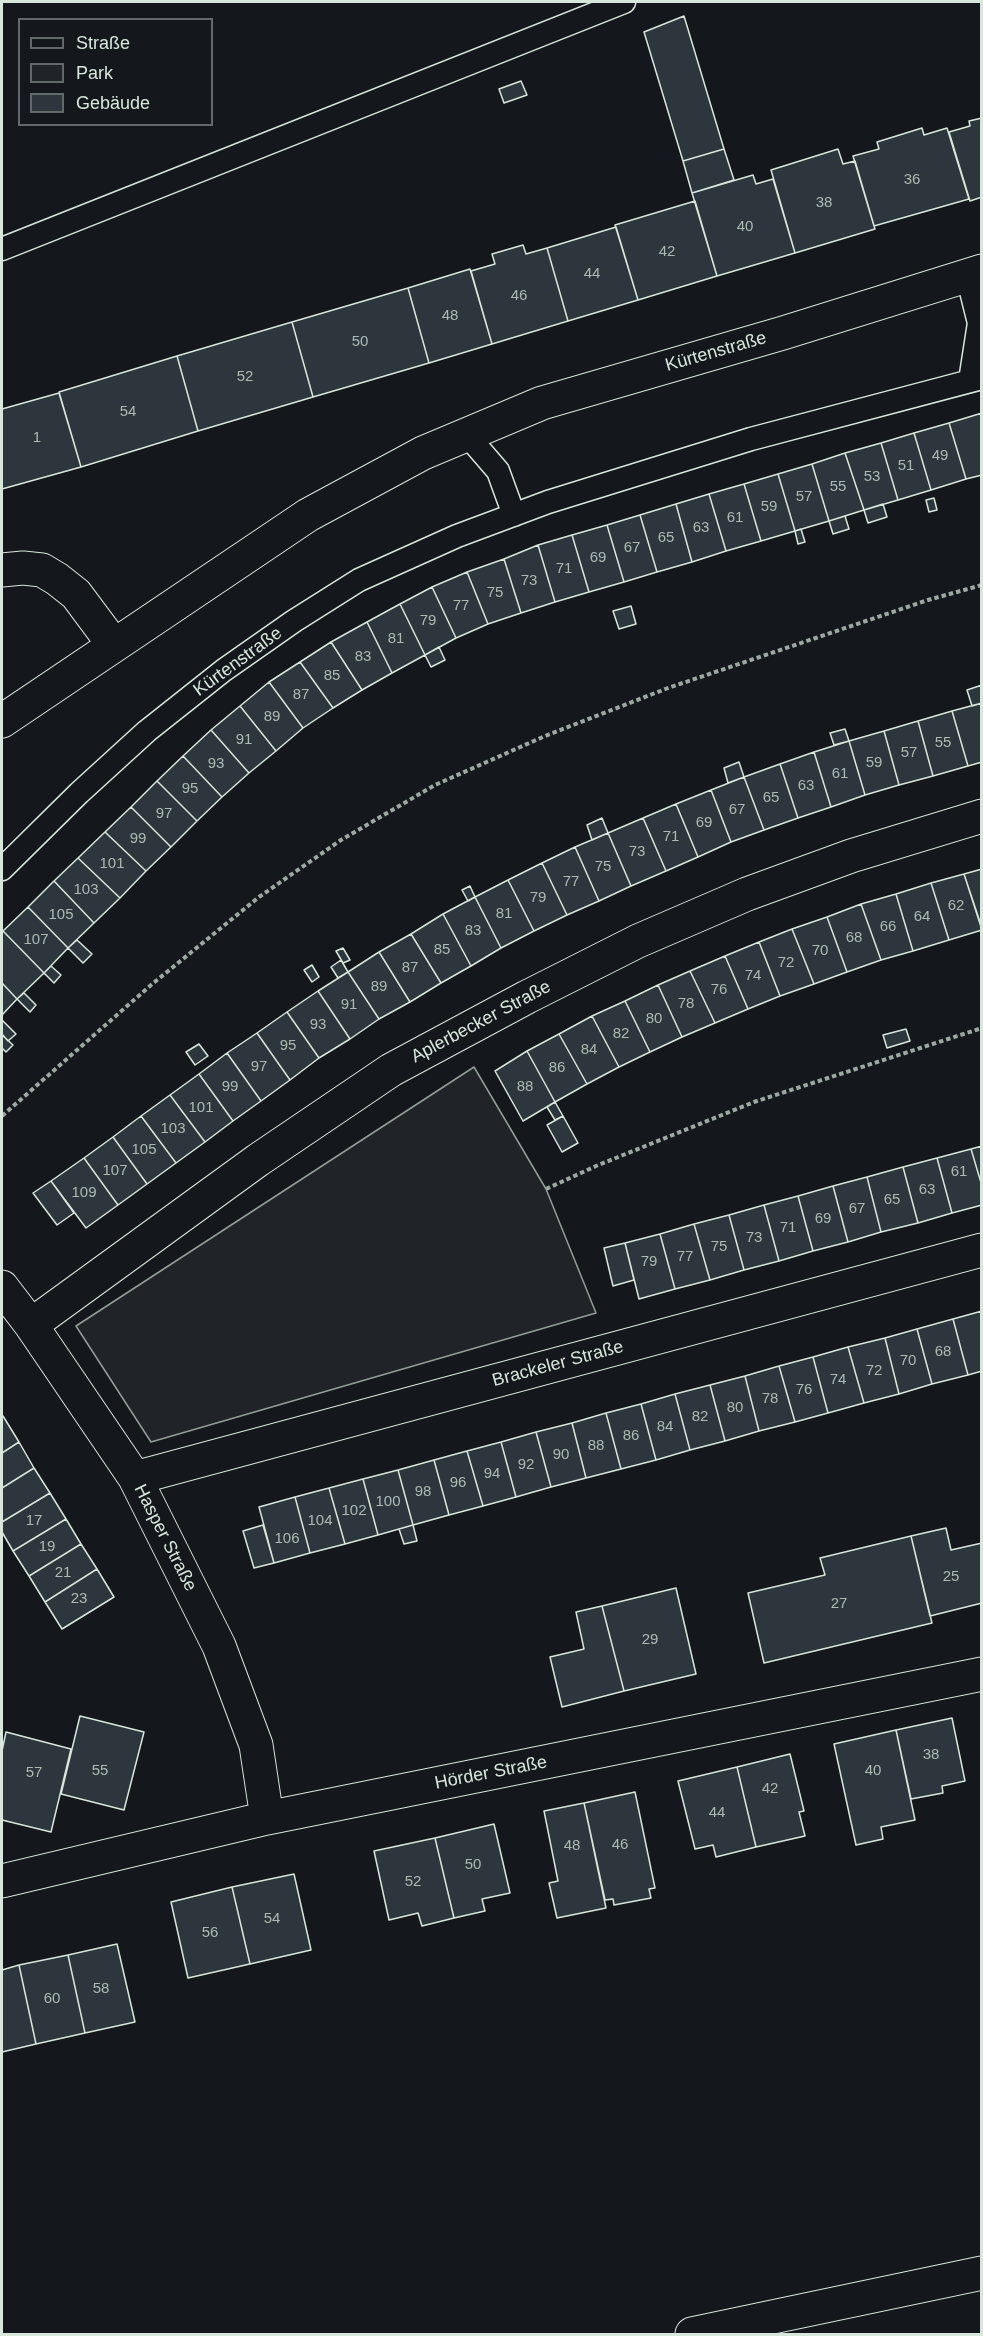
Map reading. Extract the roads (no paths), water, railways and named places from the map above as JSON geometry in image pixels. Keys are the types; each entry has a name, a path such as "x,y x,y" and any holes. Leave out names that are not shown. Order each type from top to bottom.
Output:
{"main road":[{"name":"Kürtenstraße","path":"2,721 308,515 423,453 542,403 772,336 974,273"},
{"path":"2,570 23,567 42,570 57,579 76,594 114,645"},
{"name":"Aplerbecker Straße","path":"31,1325 258,1160 402,1064 527,997 638,942 747,894 851,856 981,816"},
{"name":"Brackeler Straße","path":"135,1478 981,1250"},
{"name":"Hasper Straße","path":"2,1287 31,1325 135,1478 219,1646 256,1745 267,1818"},
{"name":"Hörder Straße","path":"2,1881 267,1818 981,1674"},
{"path":"692,2334 981,2273"}],"lane":[{"path":"2,249 624,2"},
{"name":"Kürtenstraße","path":"2,869 79,793 147,731 224,670 294,621 359,580 457,536 548,502 751,439 976,379 979,323 974,273"},
{"path":"467,435 498,471 514,515"}]}
